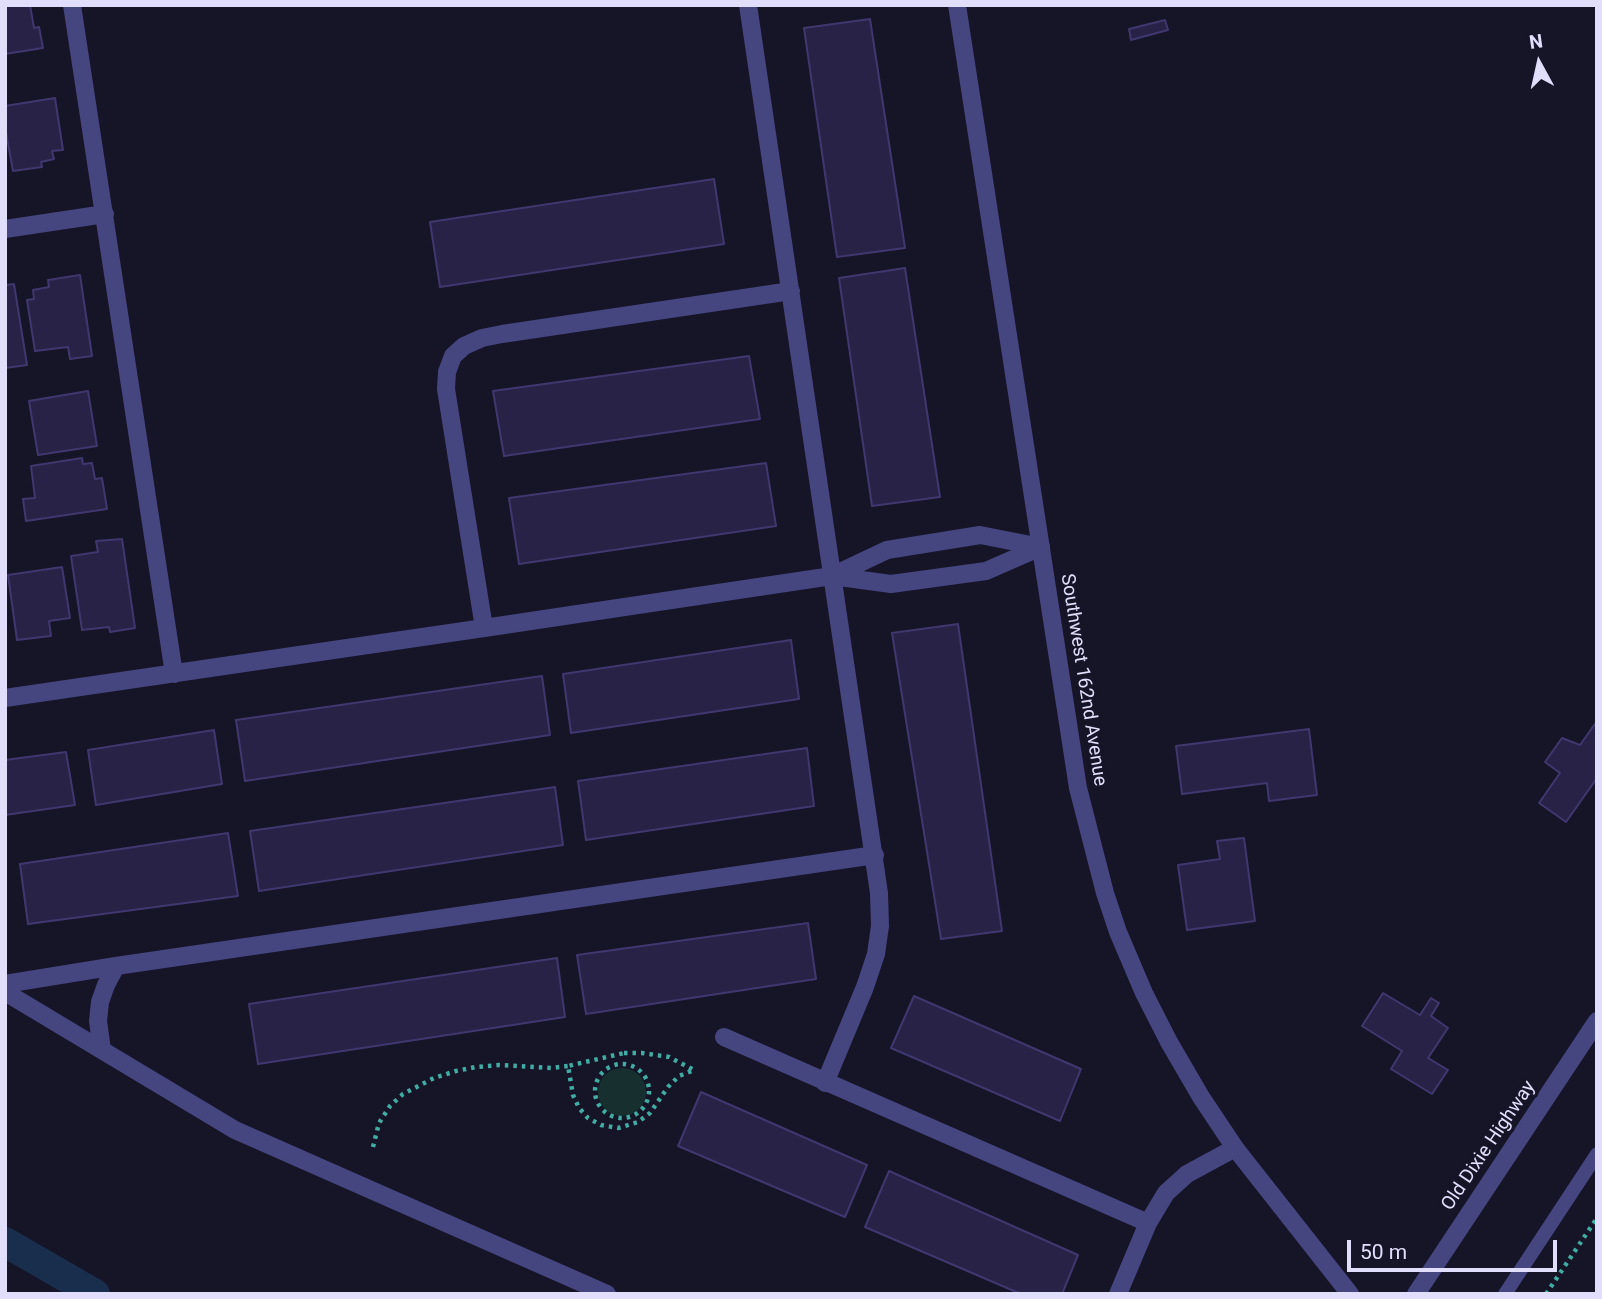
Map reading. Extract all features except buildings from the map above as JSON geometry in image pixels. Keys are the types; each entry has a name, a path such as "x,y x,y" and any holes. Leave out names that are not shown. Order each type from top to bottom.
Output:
{"street":[{"path":"72,5 174,674"},
{"path":"748,5 879,893 880,926 876,954 825,1083"},
{"name":"Southwest 162nd Avenue","path":"957,5 1078,788 1105,893 1144,993 1195,1086 1235,1148 1350,1294"},
{"path":"5,229 105,214"},
{"path":"484,628 446,389 447,372 453,356 464,346 482,338 502,334 791,291"},
{"path":"832,576 887,550 980,535 1041,547"},
{"path":"5,698 832,576 891,584 986,571 1041,547"},
{"path":"5,984 874,855"},
{"path":"102,1050 98,1021 100,1002 116,966"},
{"path":"5,992 235,1130 607,1294"},
{"name":"Old Dixie Highway","path":"1416,1294 1597,1021"},
{"path":"724,1038 1148,1223"},
{"path":"1118,1294 1148,1223 1166,1193 1187,1174 1235,1148"}],"lane":[{"path":"1504,1294 1597,1154"}],"path":[{"path":"373,1147 379,1123 390,1106 403,1094 434,1078 477,1067 499,1065 552,1068 624,1053 669,1057 694,1070 679,1076 650,1113 638,1122 618,1128 601,1125 588,1118 579,1108 573,1095 568,1066"},
{"path":"614,1056 616,1065"},
{"path":"616,1065 626,1065 638,1070 646,1080 649,1094 644,1106 628,1118 608,1115 600,1107 595,1090 602,1072 616,1065"},
{"path":"601,1125 608,1115"},
{"path":"1546,1294 1597,1218"}],"green space":[{"path":"622,1068 639,1075 646,1092 639,1109 622,1116 605,1109 598,1092 605,1075"}],"waterway":[{"path":"5,1242 95,1294"}]}
